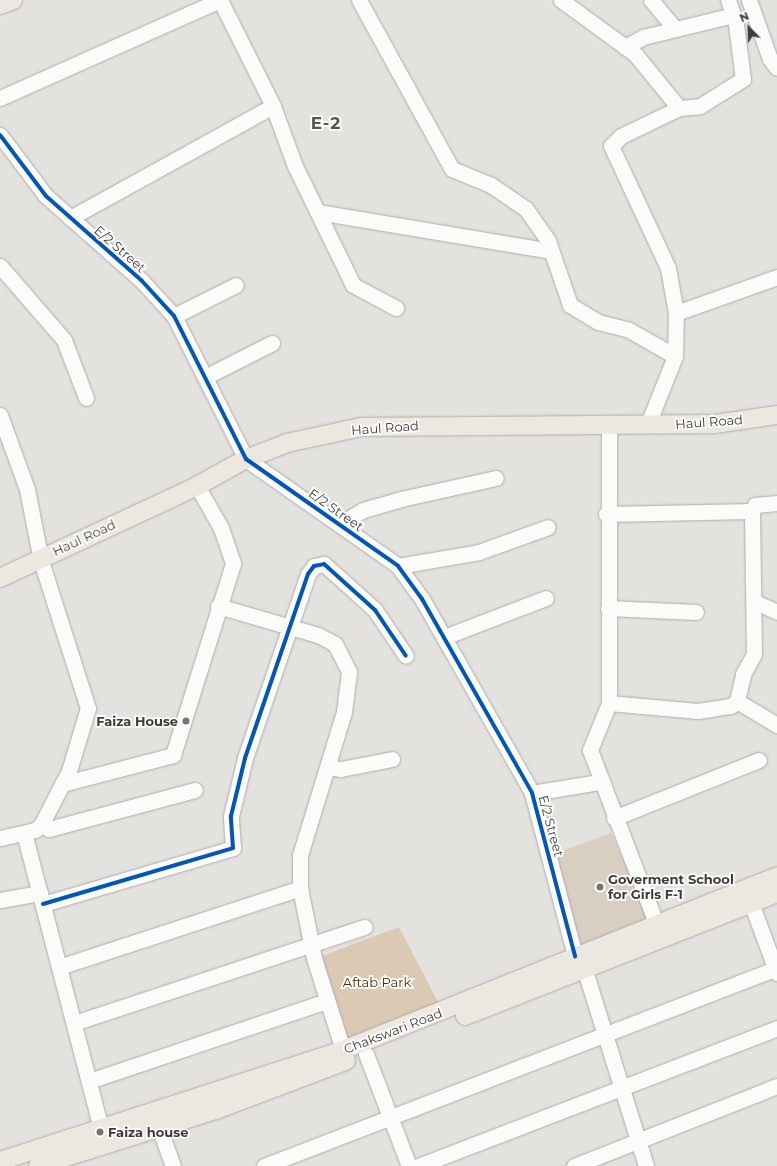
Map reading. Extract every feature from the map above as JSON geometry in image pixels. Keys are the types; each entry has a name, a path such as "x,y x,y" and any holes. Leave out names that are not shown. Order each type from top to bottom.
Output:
{"main road":[{"path":"0,5 13,0"},
{"name":"Haul Road","path":"0,578 197,486 246,459 287,443 361,427 714,424 777,415"},
{"name":"Chakswari Road","path":"48,1165 159,1127 216,1110 366,1054 580,963 656,923 777,876"},
{"name":"Chakswari Road","path":"0,1161 343,1050 777,893"}],"street":[{"path":"0,98 220,0 273,106 295,166 353,285 396,308"},
{"path":"359,0 452,169 492,185 526,209 551,251 570,305 598,322 629,330 675,356"},
{"path":"561,0 625,47 679,108"},
{"path":"651,0 675,29"},
{"path":"648,424 675,356 676,313 668,268 611,146 621,136 679,108 700,106 743,79 733,15 728,0"},
{"path":"749,0 770,59 777,68"},
{"path":"625,47 643,37 733,15"},
{"path":"70,218 273,106"},
{"name":"E/2 Street","path":"0,135 46,196 142,281 174,316 207,376 246,459 398,566 444,637 532,793 580,963 606,1037 646,1166"},
{"path":"318,212 551,251"},
{"path":"0,266 64,340 86,398"},
{"path":"676,313 777,277"},
{"path":"174,316 236,285"},
{"path":"207,376 272,343"},
{"path":"0,415 26,489 40,559 88,708 62,784 41,825 24,833 0,838"},
{"path":"609,425 606,514 609,703 590,750 599,782 656,923"},
{"path":"339,524 363,510 401,499 496,478"},
{"path":"62,784 173,755 218,606 233,563 221,528 197,486"},
{"path":"609,703 698,711 731,706 737,701 742,674 754,654 755,602 752,511 755,505 777,503"},
{"path":"606,514 752,511"},
{"path":"398,566 479,552 548,527"},
{"path":"0,900 41,898 233,848 231,816 245,758 308,574 314,566 324,564 374,610 406,656"},
{"path":"444,637 546,598"},
{"path":"755,602 777,612"},
{"path":"218,606 291,625 335,644 349,672 344,712 300,855 300,888 311,945 343,1050"},
{"path":"608,608 696,612"},
{"path":"737,701 777,725"},
{"path":"328,767 341,769 392,760"},
{"path":"614,818 759,760"},
{"path":"532,793 599,782"},
{"path":"41,825 49,829 195,790"},
{"path":"24,833 58,967 102,1129"},
{"path":"58,967 300,888"},
{"path":"264,1166 606,1037 776,970 751,903"},
{"path":"74,1023 365,927"},
{"path":"89,1081 327,1001"},
{"path":"418,1166 623,1090 777,1028"},
{"path":"366,1054 409,1166"},
{"path":"574,1166 777,1086"},
{"path":"159,1127 173,1166"}],"green space":[{"name":"Aftab Park","path":"399,927 439,1004 344,1041 322,956"}],"building":[{"name":"Goverment School for Girls F-1","path":"611,833 652,921 579,949 554,854"}],"cycle path":[{"path":"0,135 46,196 142,281 174,316 246,459 398,566 422,599 532,793 575,956"},
{"path":"43,904 233,848 231,816 245,758 308,574 314,566 324,564 375,610 406,656"}],"place":[{"name":"Faiza House","path":"186,721"},
{"name":"Goverment School for Girls F-1","path":"600,887"},
{"name":"Faiza house","path":"100,1132"}],"district":[{"name":"E-2","path":"326,124"}]}
